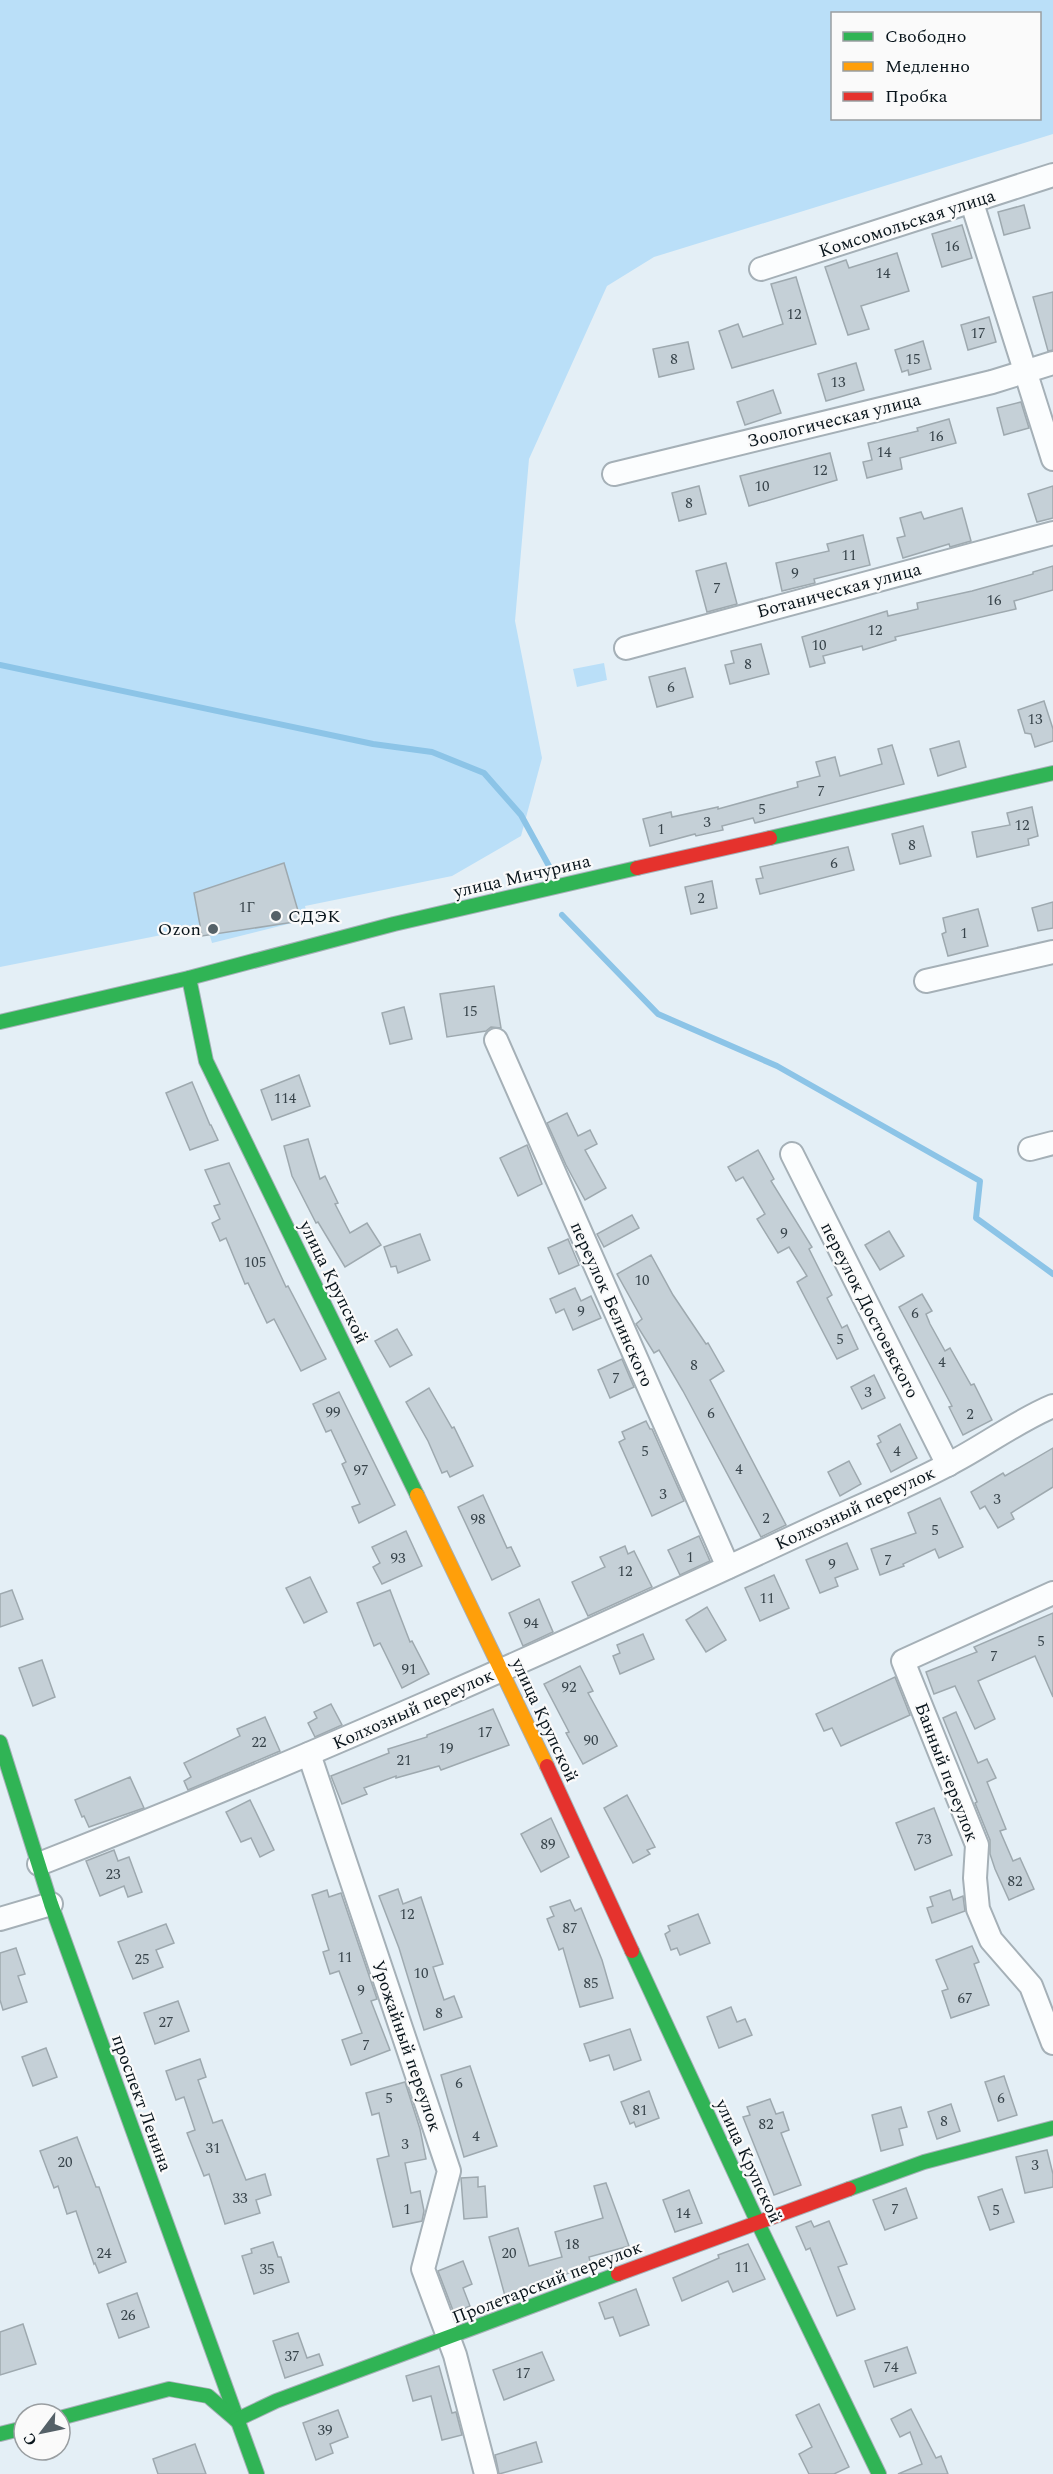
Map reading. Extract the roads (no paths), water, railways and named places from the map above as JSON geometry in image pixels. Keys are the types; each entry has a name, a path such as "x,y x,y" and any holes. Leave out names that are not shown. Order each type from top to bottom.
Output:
{"street":[{"name":"Комсомольская улица","path":"761,269 1053,175"},
{"path":"972,202 1053,459"},
{"name":"Зоологическая улица","path":"614,474 992,382 1053,363"},
{"name":"Ботаническая улица","path":"626,648 1053,533"},
{"name":"улица Мичурина","path":"0,1022 189,978 394,924 1053,773"},
{"path":"926,981 1053,952"},
{"name":"улица Крупской","path":"189,978 206,1061 502,1669 757,2221 879,2474"},
{"name":"переулок Белинского","path":"496,1040 728,1568"},
{"path":"1030,1149 1053,1143"},
{"name":"переулок Достоевского","path":"792,1154 948,1465"},
{"name":"Колхозный переулок","path":"39,1864 180,1809 309,1754 728,1568 948,1465 1024,1418 1053,1406"},
{"name":"Банный переулок","path":"1053,1593 903,1661 977,1845 975,1878 978,1909 991,1940 1031,1986 1053,2043"},
{"name":"проспект Ленина","path":"0,1742 51,1904 257,2474"},
{"name":"Урожайный переулок","path":"309,1754 449,2171 423,2269 449,2338 486,2474"},
{"path":"0,1919 51,1904"},
{"name":"Пролетарский переулок","path":"236,2420 276,2401 757,2221 924,2162 1053,2128"},
{"path":"72,2415 169,2389 208,2396 236,2420"}],"waterway":[{"path":"0,665 373,744 432,752 484,773 521,815 549,866"},
{"path":"562,915 658,1014 777,1066 980,1181 976,1218 1053,1274"}],"place":[{"name":"СДЭК","path":"276,916"},
{"name":"Ozon","path":"213,929"}]}
